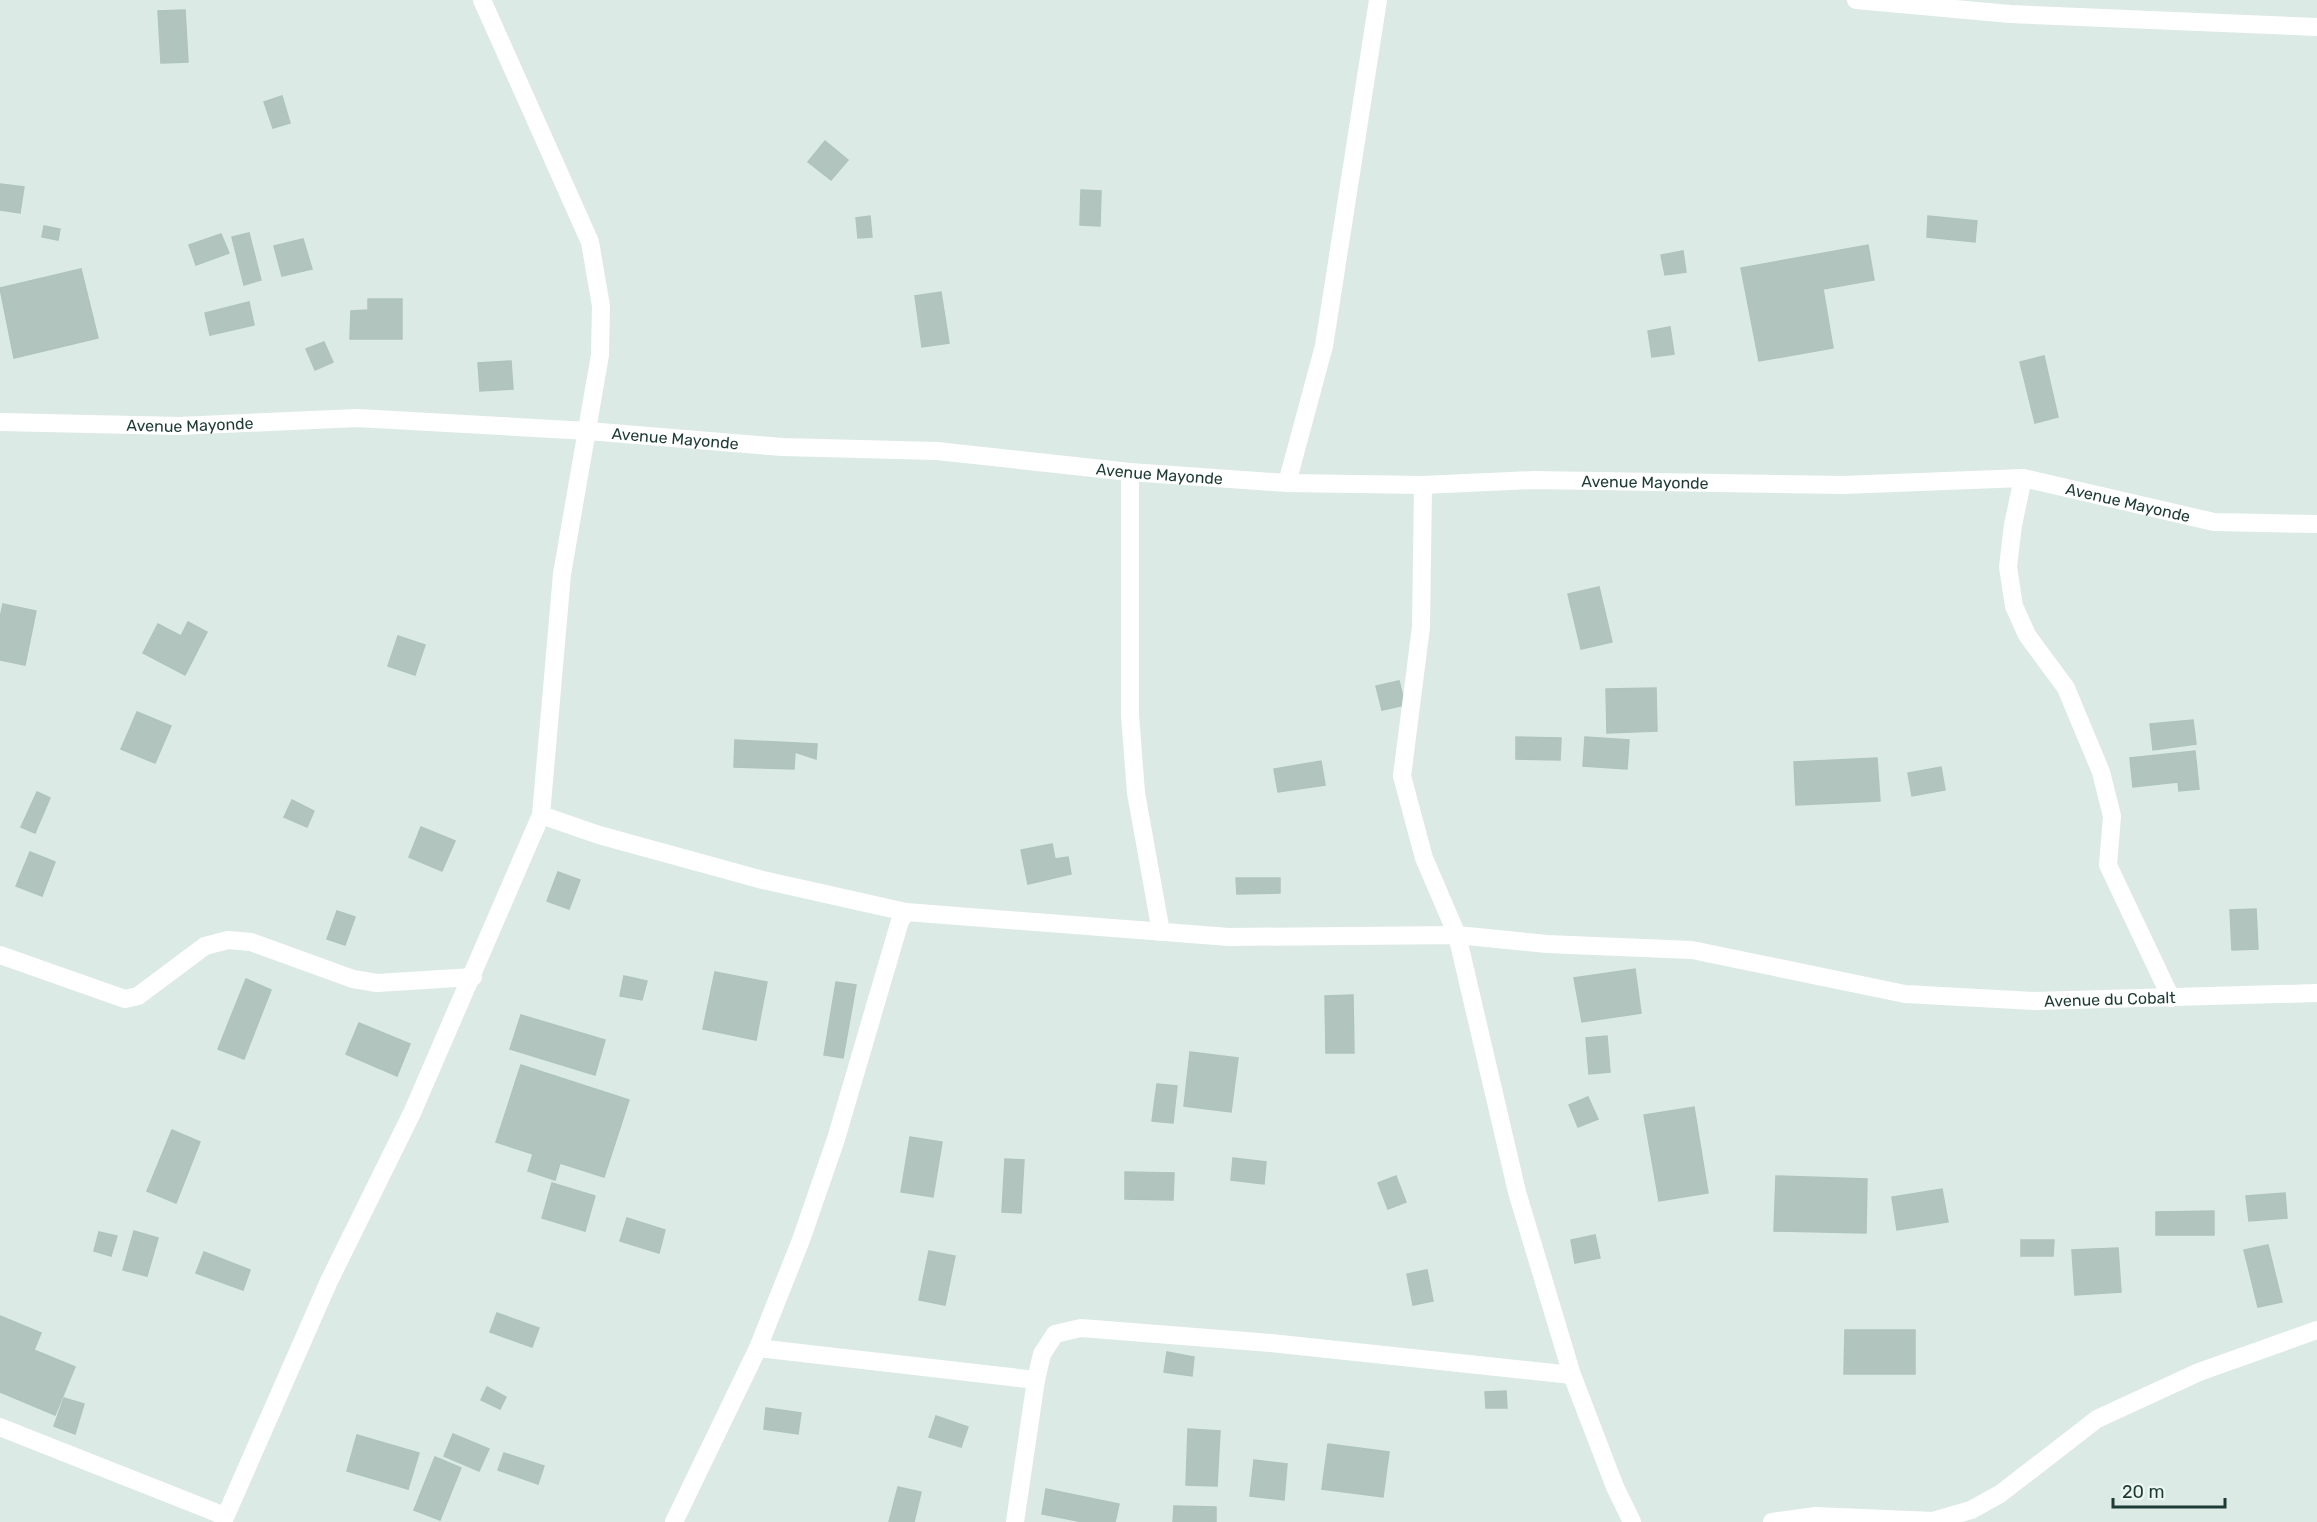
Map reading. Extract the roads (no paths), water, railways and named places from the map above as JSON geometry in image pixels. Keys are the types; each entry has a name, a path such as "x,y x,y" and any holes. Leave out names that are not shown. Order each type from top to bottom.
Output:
{"street":[{"path":"0,1427 224,1519 329,1281 412,1113 473,977 541,815 562,574 600,355 601,306 590,242 482,0"},
{"path":"1287,483 1324,346 1378,0"},
{"path":"1856,0 2010,14 2317,27"},
{"name":"Avenue Mayonde","path":"0,422 179,426 357,418 588,431 782,447 937,451 1130,472 1287,483 1422,485 1533,480 1843,485 2023,478 2214,522 2317,524"},
{"path":"1130,472 1130,715 1136,793 1161,932"},
{"path":"2023,478 2013,525 2008,567 2014,606 2027,635 2066,687 2101,772 2112,816 2108,865 2171,998"},
{"path":"1422,485 1421,627 1402,776 1424,858 1457,935 1517,1191 1572,1375 1615,1487 1632,1522"},
{"name":"Avenue du Cobalt","path":"541,815 599,836 763,880 906,912 1229,937 1457,935 1546,944 1692,950 1905,994 2035,1001 2317,993"},
{"path":"674,1522 758,1348 801,1240 836,1139 900,921 906,912"},
{"path":"0,956 125,999 138,996 205,946 228,940 251,942 353,979 378,983 473,977"},
{"path":"1015,1522 1036,1380 1042,1354 1055,1334 1081,1328 1271,1343 1572,1375"},
{"path":"1772,1522 1816,1516 1933,1521 1971,1510 2000,1494 2097,1419 2199,1372 2317,1330"},
{"path":"758,1348 1036,1380"}]}
